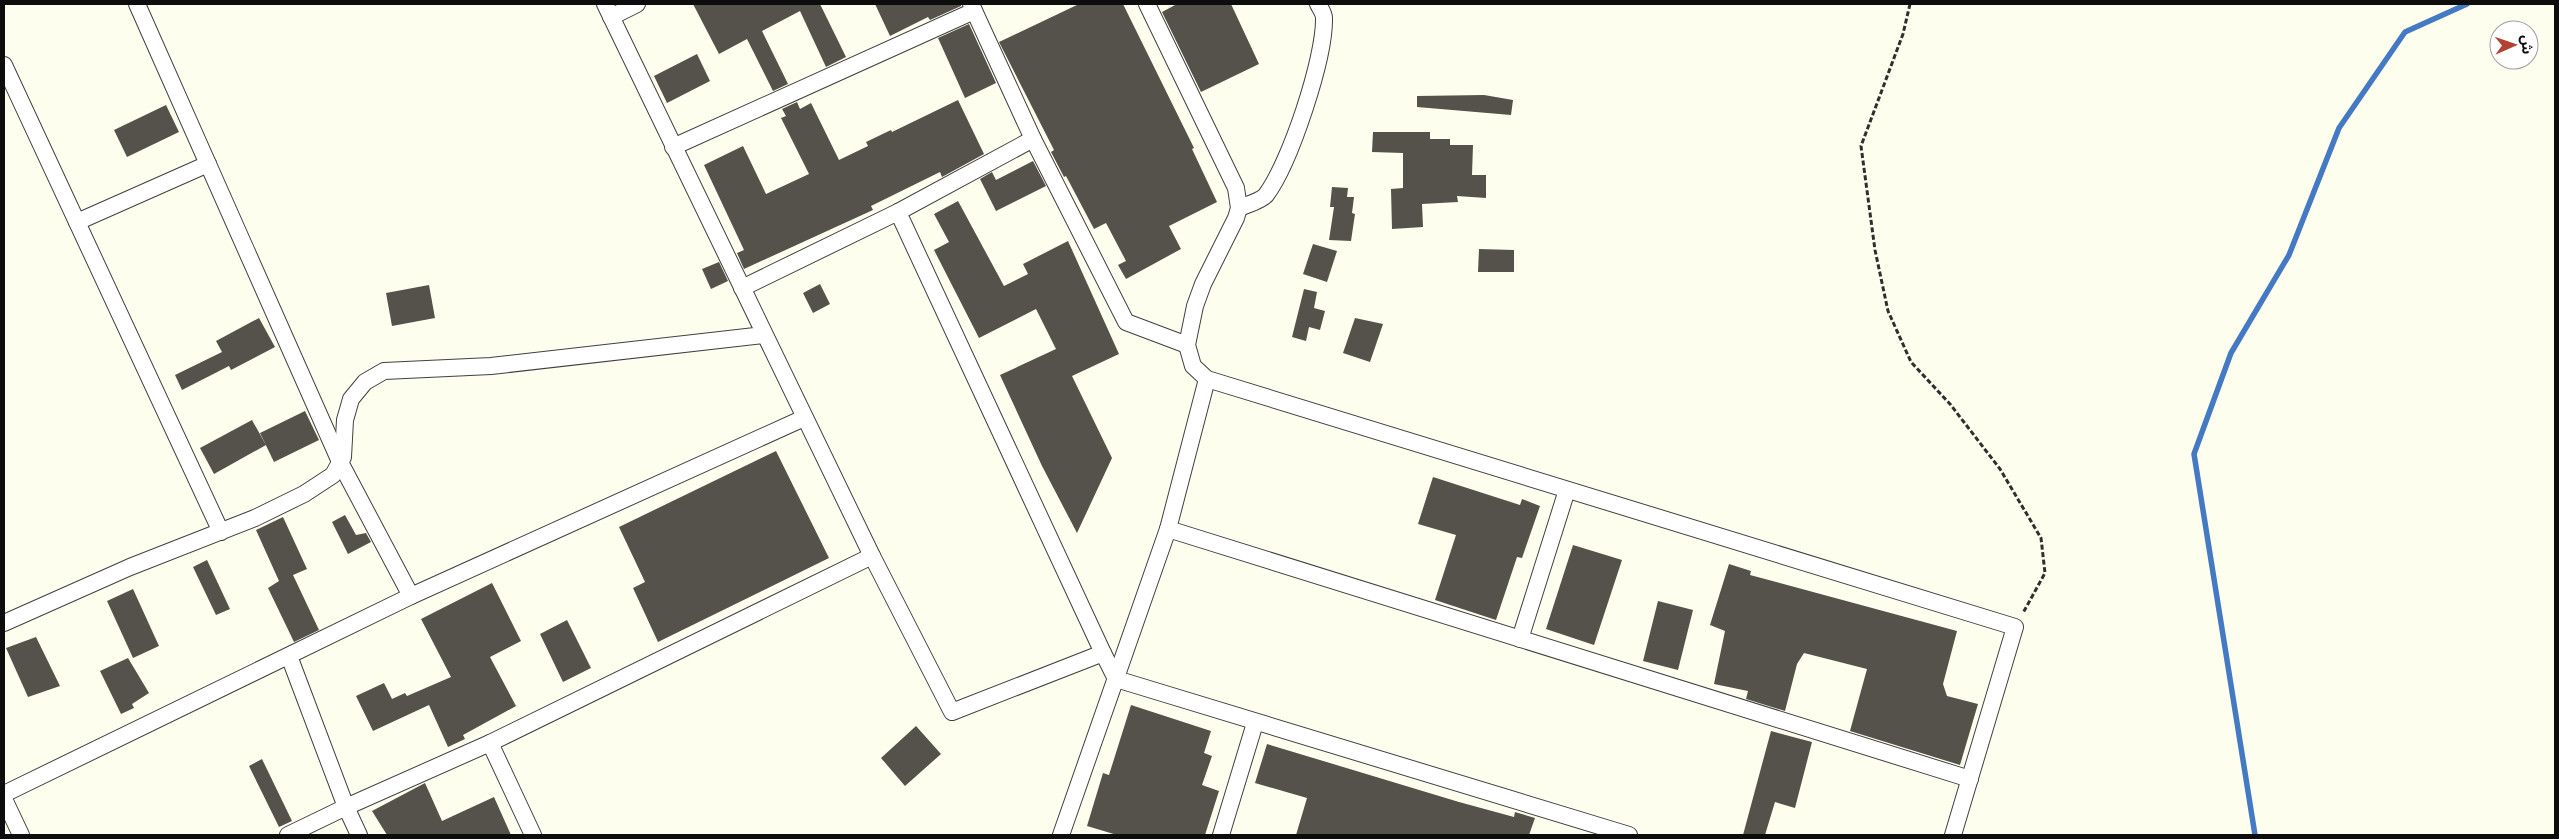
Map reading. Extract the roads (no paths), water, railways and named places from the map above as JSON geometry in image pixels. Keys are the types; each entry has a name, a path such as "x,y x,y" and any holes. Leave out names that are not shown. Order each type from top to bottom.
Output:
{"street":[{"path":"137,4 341,464 411,596"},
{"path":"636,4 608,10 804,418 952,712 1104,653"},
{"path":"1146,4 1236,188 1239,208 1195,306 1187,345 1193,366 1207,379 2015,627 1953,835"},
{"path":"1239,208 1265,197 1295,133 1319,58 1324,16 1318,4"},
{"path":"673,147 972,7 1033,139 1126,322 1187,345"},
{"path":"4,65 221,532"},
{"path":"742,288 898,212 1033,139"},
{"path":"77,222 208,164"},
{"path":"898,212 1116,679 1255,723 1629,835"},
{"path":"4,623 130,567 255,518 304,494 333,475 341,464 345,420 351,399 365,382 384,371 491,366 764,335"},
{"path":"1061,835 1168,529 1207,379"},
{"path":"4,794 411,596 804,418"},
{"path":"1520,639 1567,490"},
{"path":"1168,529 1970,779"},
{"path":"288,835 490,743 872,556"},
{"path":"289,656 346,807 359,835"},
{"path":"1221,835 1255,723"},
{"path":"490,743 533,835"},
{"path":"4,800 20,835"}],"waterway":[{"path":"2255,835 2194,454 2231,353 2289,255 2339,128 2405,32 2467,4"}]}
